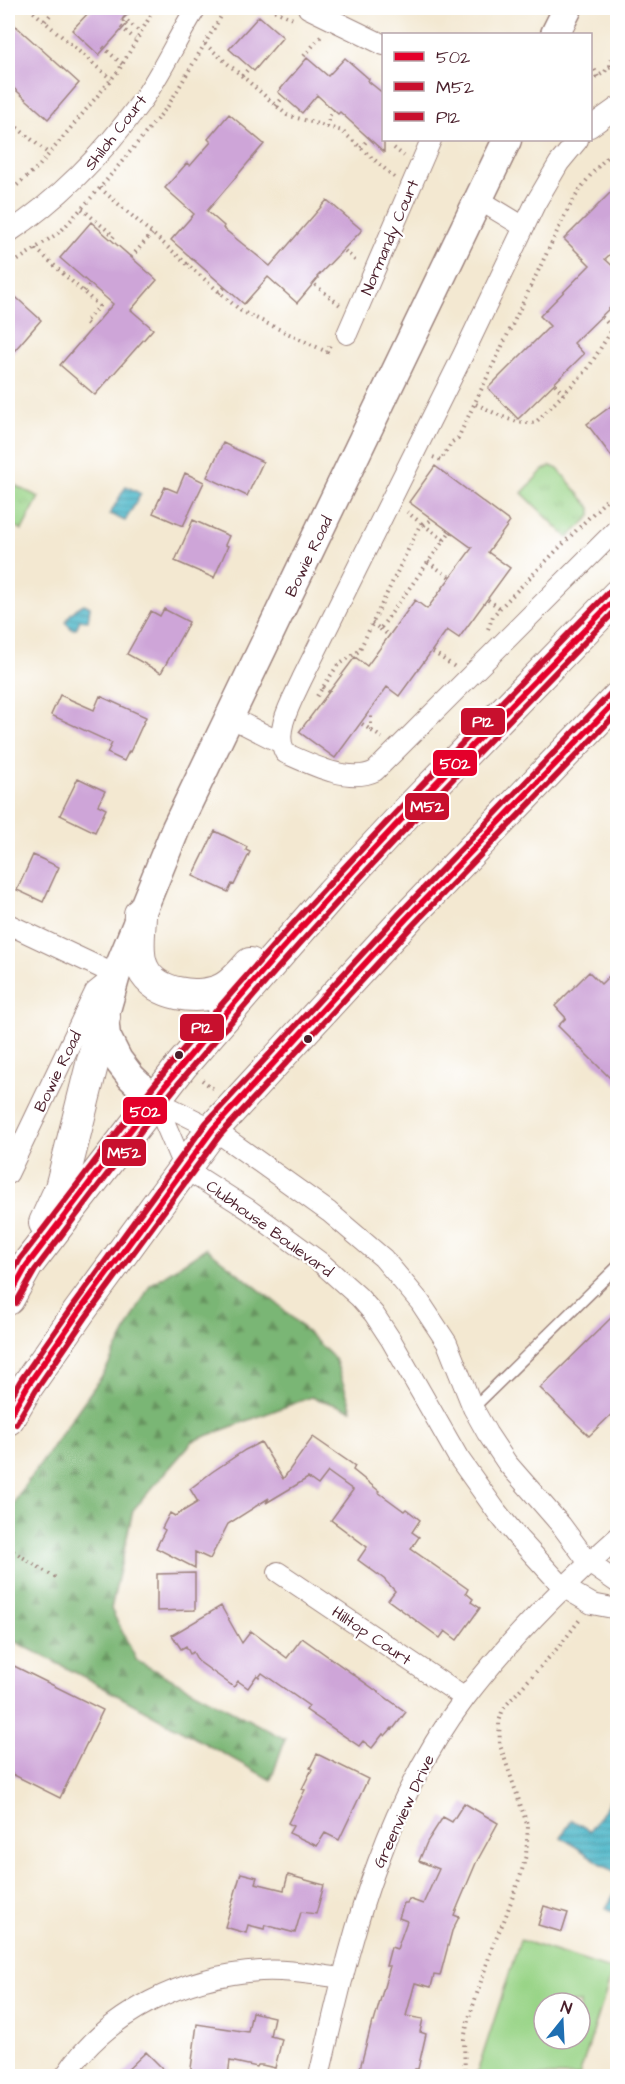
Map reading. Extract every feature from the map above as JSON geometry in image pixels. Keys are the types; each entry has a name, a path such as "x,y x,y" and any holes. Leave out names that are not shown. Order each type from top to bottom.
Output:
{"main road":[{"path":"27,1265 182,1065 332,893 435,783 618,595"},
{"path":"8,1419 28,1385 79,1312 213,1129 406,919 618,698"},
{"path":"140,914 138,957 143,970 152,981 178,992 194,995 209,994 231,984 302,906 315,895 332,893"},
{"path":"8,1299 27,1265 61,1188 104,1017"}],"street":[{"name":"Shiloh Court","path":"8,233 60,195 107,145 141,101 196,8"},
{"path":"308,8 382,44"},
{"path":"556,33 568,8"},
{"path":"592,126 618,107"},
{"name":"Normandy Court","path":"339,338 431,141"},
{"name":"Bowie Road","path":"155,1100 131,1077 118,1060 106,1036 104,1017 116,975 176,828 507,141"},
{"path":"577,141 549,178 302,679 284,722 281,743 285,753 344,776 361,776 375,771 618,528"},
{"path":"478,199 524,227"},
{"path":"230,717 281,743"},
{"path":"8,924 116,975"},
{"name":"Bowie Road","path":"8,1174 95,992 116,975"},
{"path":"155,1100 213,1129 329,1212 383,1258 420,1302 447,1343 473,1408 507,1463 561,1525 589,1563 618,1583"},
{"path":"155,1100 184,1168"},
{"name":"Clubhouse Boulevard","path":"184,1168 248,1209 320,1262 359,1297 374,1314 391,1340 458,1457 497,1512 563,1587 592,1604 618,1609"},
{"name":"Greenview Drive","path":"319,2076 343,1978 377,1863 423,1763 465,1698 543,1607 618,1537"},
{"name":"Hilltop Court","path":"278,1572 465,1698"},
{"path":"65,2076 73,2063 109,2029 174,1990 228,1975 261,1971 343,1978"}],"lane":[{"path":"473,1408 618,1266"}],"path":[{"path":"29,8 111,79"},
{"path":"45,21 56,8"},
{"path":"8,193 30,175 49,154 111,79 154,8"},
{"path":"123,17 140,32"},
{"path":"121,27 135,39"},
{"path":"304,56 323,34"},
{"path":"205,44 287,115 342,131 400,183 411,187"},
{"path":"103,47 122,64"},
{"path":"610,66 611,56 618,49"},
{"path":"592,80 610,66 618,63"},
{"path":"592,67 598,77"},
{"path":"242,76 249,68"},
{"path":"276,105 283,97"},
{"path":"327,127 330,116 335,110"},
{"path":"8,120 49,154"},
{"path":"361,148 368,139"},
{"path":"426,459 431,456 441,460 452,442 458,438 564,215 597,165 618,148"},
{"path":"8,184 12,190"},
{"path":"8,267 61,231 100,188 241,311 327,352 339,338"},
{"path":"82,209 114,236 111,240"},
{"path":"131,257 152,234"},
{"path":"36,249 99,306 85,322 90,326"},
{"path":"345,251 364,267"},
{"path":"187,264 192,258"},
{"path":"84,291 90,284"},
{"path":"315,285 346,309"},
{"path":"219,293 225,287"},
{"path":"602,316 612,328"},
{"path":"476,404 528,424 536,422 586,370 618,320"},
{"path":"555,384 563,394"},
{"path":"486,636 493,616 500,608 618,489"},
{"path":"403,505 404,510 444,540"},
{"path":"314,700 337,666 359,651 422,524 431,520"},
{"path":"380,629 449,533"},
{"path":"428,562 451,578"},
{"path":"488,600 500,608"},
{"path":"372,623 390,636"},
{"path":"433,652 456,667 449,674"},
{"path":"323,687 330,693"},
{"path":"370,731 371,712"},
{"path":"362,724 385,740"},
{"path":"377,746 391,734"},
{"path":"199,1078 218,1093"},
{"path":"8,1548 56,1578"},
{"path":"465,2076 464,2038 468,2021 526,1855 528,1827 498,1735 502,1712 562,1643 592,1604"}],"green space":[{"path":"551,466 558,469 591,508 591,516 568,538 522,493 543,470"},
{"path":"8,482 39,497 22,530 8,523"},
{"path":"206,1248 280,1306 335,1359 352,1410 311,1397 193,1441 133,1510 111,1609 137,1661 285,1739 271,1780 86,1678 8,1638 8,1516 19,1494 104,1373 150,1285"},
{"path":"520,1940 613,1970 592,2035 592,1991 532,1991 532,2051 587,2051 579,2076 476,2076"}],"water":[{"path":"126,486 141,494 125,521 110,514"},
{"path":"84,604 90,607 88,621 80,620 76,629 72,629 66,623 67,620 78,607"},
{"path":"617,1790 617,1874 561,1837 572,1820 590,1831"},
{"path":"617,1892 617,1915 606,1908"}],"building":[{"path":"93,8 134,8 122,20 127,24 99,55 72,30"},
{"path":"259,16 283,37 254,71 229,49"},
{"path":"8,19 79,83 48,119 8,83"},
{"path":"307,58 328,76 345,58 382,92 384,152 340,112 338,114 317,95 302,113 278,92"},
{"path":"229,114 264,144 207,211 224,226 223,228 270,266 327,200 362,230 317,277 297,303 268,277 244,304 171,240 194,214 165,188 187,163 190,166 211,142 208,139"},
{"path":"618,185 618,247 605,259 618,271 618,300 574,343 584,354 518,419 488,388 550,326 540,316 590,265 564,239"},
{"path":"91,222 157,280 131,310 153,329 95,395 60,365 113,304 60,258"},
{"path":"8,290 41,320 8,358"},
{"path":"618,401 618,465 587,424"},
{"path":"223,443 263,462 247,496 207,477"},
{"path":"435,466 510,522 488,552 510,568 459,638 447,630 399,696 387,687 335,758 299,732 355,657 367,666 415,600 427,609 472,548 409,502"},
{"path":"185,473 204,482 183,526 153,513 165,487 177,492"},
{"path":"193,520 229,536 225,545 228,546 214,578 175,561"},
{"path":"164,609 189,622 161,673 127,654 151,611 160,616"},
{"path":"60,695 94,710 100,696 146,717 124,761 107,753 112,743 51,715"},
{"path":"78,778 105,791 98,805 106,809 95,832 60,815"},
{"path":"215,831 247,847 246,850 250,852 234,885 232,884 228,892 193,876"},
{"path":"33,855 59,867 43,902 17,890"},
{"path":"589,972 601,984 609,976 618,985 618,1086 558,1026 566,1018 555,1006"},
{"path":"618,1311 618,1408 589,1436 540,1388"},
{"path":"313,1437 355,1466 353,1470 378,1492 420,1520 412,1532 419,1537 411,1549 468,1589 466,1593 473,1599 471,1602 480,1608 457,1640 445,1631 440,1638 388,1600 395,1591 384,1579 358,1560 367,1547 331,1520 353,1490 328,1472 318,1485 308,1478 266,1503 269,1498 228,1524 210,1559 195,1552 195,1568 156,1548 165,1530 162,1528 170,1513 175,1516 198,1502 190,1489 212,1472 261,1442 283,1479"},
{"path":"195,1573 195,1610 157,1611 157,1574"},
{"path":"221,1606 242,1643 251,1631 287,1658 302,1638 406,1712 393,1729 385,1736 383,1734 372,1748 363,1741 359,1746 306,1710 309,1706 262,1673 259,1677 257,1675 248,1688 238,1681 234,1687 198,1661 193,1652 190,1654 186,1646 181,1649 172,1635"},
{"path":"8,1663 103,1710 60,1798 8,1772"},
{"path":"317,1754 368,1779 339,1840 325,1833 317,1846 289,1833 293,1826 288,1823 305,1790 302,1789"},
{"path":"464,1803 498,1823 476,1863 454,1915 459,1917 452,1931 440,1976 434,1975 431,1987 415,1983 406,2016 423,2019 420,2032 426,2034 418,2069 415,2069 413,2076 358,2076 390,1966 386,1966 391,1947 397,1949 407,1921 399,1918 404,1903 407,1903 409,1899 423,1904 439,1869 419,1861 427,1842 443,1817 452,1822"},
{"path":"241,1873 257,1877 255,1883 284,1890 288,1875 324,1885 316,1914 301,1912 295,1933 265,1925 264,1929 248,1925 246,1933 225,1927"},
{"path":"544,1906 568,1913 562,1932 538,1925"},
{"path":"252,2012 274,2017 270,2036 282,2039 275,2068 230,2061 228,2076 190,2076 197,2024 248,2032"},
{"path":"146,2052 170,2076 121,2076"}],"transit line":[{"name":"P12","path":"8,1281 20,1259 117,1133 228,997 390,819 612,589"},
{"name":"502","path":"8,1299 27,1265 104,1164 163,1089 287,943 506,710 618,596"},
{"name":"M52","path":"16,1303 35,1270 131,1144 241,1010 400,835 618,608"},
{"name":"P12","path":"8,1402 72,1307 206,1123 400,913 612,692"},
{"name":"502","path":"8,1419 28,1385 79,1312 213,1129 406,919 618,699"},
{"name":"M52","path":"16,1424 36,1390 86,1317 220,1135 413,925 618,712"}]}
